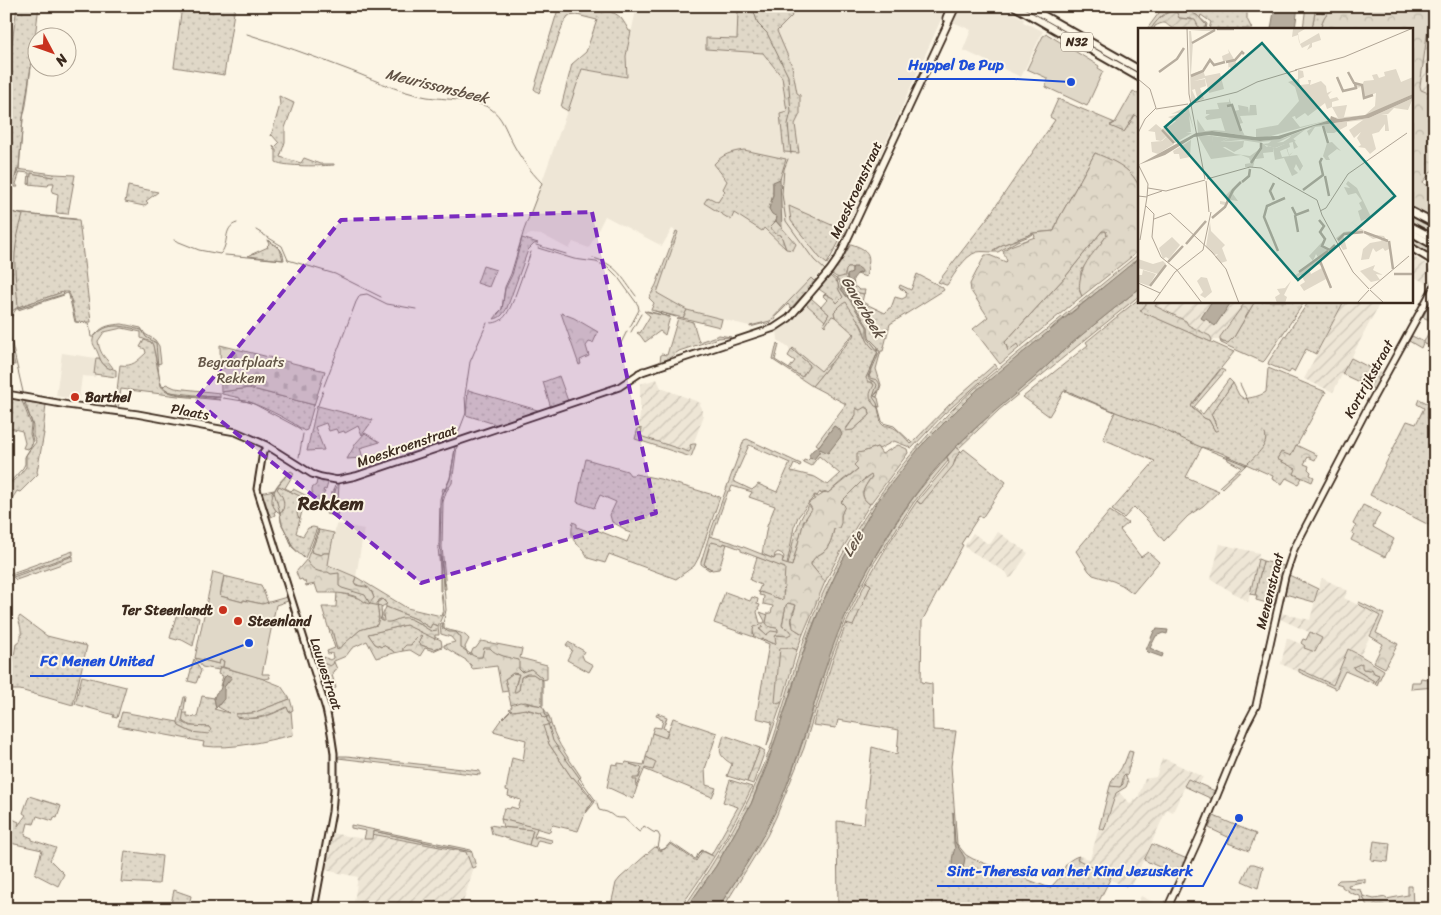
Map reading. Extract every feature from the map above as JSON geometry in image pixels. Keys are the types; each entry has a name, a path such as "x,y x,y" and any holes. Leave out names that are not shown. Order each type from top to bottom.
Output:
{"highway":[{"name":"N32","path":"1014,6 1138,77"},
{"name":"N32","path":"1027,6 1138,69"},
{"path":"1414,213 1435,224"},
{"path":"1414,228 1435,240"},
{"path":"1414,234 1435,246"},
{"path":"1414,249 1435,262"}],"main road":[{"name":"Moeskroenstraat","path":"924,73 951,6"},
{"name":"Moeskroenstraat","path":"220,429 244,435 267,446 312,474 342,480 607,391 643,371 761,331 784,318 796,309 830,270 839,256 956,6"},
{"name":"Kortrijkstraat","path":"1327,486 1435,285"},
{"name":"Plaats","path":"6,394 220,429"},
{"name":"Menenstraat","path":"1167,909 1183,878 1246,727 1262,678 1291,556 1327,486"}],"street":[{"name":"Lauwestraat","path":"267,446 268,449 262,460 257,486 258,494 326,709 334,753 334,800 314,909"}],"highlighted area":[{"path":"592,212 656,513 421,583 195,400 341,220"}],"shaded area":[{"path":"637,6 947,6 845,231 827,264 804,293 772,321 753,327 687,310 657,293 679,232 672,229 662,246 605,216 589,248 573,242 569,249 543,235 531,234 522,238 582,69 627,77 626,56"},
{"path":"961,6 1001,6 1024,19 1023,22 1043,31 1021,77 963,50 971,30 953,22"},
{"path":"1431,6 1435,6 1435,91 1426,92 1421,90 1420,86"},
{"path":"1414,257 1433,270 1435,274 1430,285 1414,277"},
{"path":"1158,302 1245,302 1220,337 1220,340 1212,340 1210,336 1155,306"},
{"path":"1380,302 1333,392 1304,379 1343,303"},
{"path":"806,304 825,321 832,316 835,317 854,333 821,371 793,348 791,350 778,340 777,330 790,322"},
{"path":"62,353 96,358 94,375 96,375 95,377 82,376 79,400 56,396"},
{"path":"657,379 661,388 701,403 702,415 704,415 689,452 640,436 638,428 640,384"},
{"path":"336,525 364,529 356,577 328,565"},
{"path":"998,532 1028,553 1012,577 1009,578 1007,573 966,548 965,545 973,533 988,544 991,543"},
{"path":"1220,544 1259,553 1248,602 1211,579"},
{"path":"1322,578 1348,591 1344,598 1380,616 1361,654 1348,649 1333,685 1300,669 1299,672 1281,664 1287,638 1305,646 1304,648 1322,638 1280,619 1281,613 1310,620"},
{"path":"1162,759 1203,777 1199,784 1188,779 1173,812 1167,809 1132,885 1129,883 1126,887 1109,879 1110,876 1076,859 1079,856 1090,859 1099,828 1104,829 1116,793 1119,792 1131,804 1134,798 1137,800 1145,779 1156,777"},
{"path":"331,833 364,839 371,839 372,834 466,852 473,870 461,909 353,909 358,877 325,870"},
{"path":"1141,896 1163,907 1162,909 1135,909"}],"green space":[{"path":"17,6 39,6 36,28 28,28 28,78 30,78 23,118 19,169 17,170 12,195 12,209 6,207 6,42 12,43"},
{"path":"182,6 235,6 224,75 174,67"},
{"path":"559,6 600,8 621,18 629,31 631,31 626,56 627,77 582,69 568,111 561,107 572,64 586,52 597,20 577,15 568,16 563,24 539,93 534,89"},
{"path":"743,6 786,6 792,16 777,31 792,66 797,93 800,95 800,114 795,124 799,153 784,152 780,114 787,112 782,77 763,53 706,49 706,38 737,39 738,11 743,10"},
{"path":"1164,6 1181,6 1198,16 1206,25 1204,28 1197,28 1198,26 1192,19 1179,18 1173,12 1165,14 1152,28 1148,28"},
{"path":"1181,6 1247,6 1247,19 1252,28 1209,28 1211,22 1201,15 1200,18 1207,24 1204,28 1206,25 1198,16"},
{"path":"1306,6 1316,6 1312,28 1303,28"},
{"path":"1316,6 1337,6 1326,15 1321,28 1312,28"},
{"path":"1337,6 1431,6 1420,86 1421,90 1426,92 1435,91 1435,167 1423,182 1425,185 1435,185 1435,219 1414,208 1414,28 1321,28 1330,10"},
{"path":"1173,11 1177,13 1179,18 1195,20 1197,28 1172,28 1165,23 1152,28 1166,14"},
{"path":"1047,34 1099,66 1098,68 1103,71 1087,106 1046,87 1047,78 1027,69 1043,36"},
{"path":"1133,91 1138,94 1138,117 1135,115 1124,132 1110,126 1115,123"},
{"path":"279,96 294,103 285,128 285,142 280,157 301,163 304,158 320,164 334,165 304,166 281,164 276,162 276,150 274,148 279,143 271,136 280,105"},
{"path":"1058,99 1115,123 1110,125 1124,132 1135,115 1138,117 1138,185 1128,171 1095,153 1058,220 1054,231 1034,233 1002,245 993,250 993,252 977,252 972,254 964,261 947,285 938,282 989,216 1055,120 1050,117"},
{"path":"744,150 786,159 780,179 773,183 773,195 769,209 777,217 770,227 781,235 786,249 764,228 762,231 734,213 731,220 704,203 708,197 718,202 725,191 723,189 727,181 714,164 727,154"},
{"path":"1095,153 1128,171 1137,183 1138,252 1082,296 1079,287 1082,273 1087,261 1107,235 1106,231 1102,231 1066,276 1005,342 1008,351 1017,344 1019,348 1000,364 973,329 988,317 971,291 970,284 985,255 1006,262 1003,251 1010,246 1035,237 1034,234 1017,241 998,252 993,251 1002,245 1034,233 1054,231 1058,220"},
{"path":"17,169 54,174 53,177 31,173 30,184 28,184 29,173 20,172 16,184 18,187 15,187"},
{"path":"31,173 53,177 54,174 75,175 68,214 56,213 58,194 52,192 54,183 49,183 48,186 28,184 30,184"},
{"path":"128,186 158,192 146,201 148,203 144,206 125,202"},
{"path":"789,206 845,231 827,264 820,258 791,221"},
{"path":"6,212 79,220 91,322 76,322 68,292 18,307 12,311 8,331 15,365 6,364"},
{"path":"1414,216 1435,226 1435,236 1414,224"},
{"path":"776,221 796,244 793,250 786,249 781,235 776,234 770,227"},
{"path":"676,231 678,232 657,293 687,310 683,318 651,310 654,303 649,298 656,285"},
{"path":"1102,231 1106,231 1107,235 1081,271 1080,292 1082,296 1019,348 1017,345 1008,351 1005,342 1066,276"},
{"path":"1414,237 1435,249 1435,259 1414,246"},
{"path":"522,238 538,243 528,250 507,308 500,316 494,319 502,309 505,289 512,275"},
{"path":"267,240 280,249 283,260 248,256 268,247"},
{"path":"851,244 863,249 868,256 866,277 857,274 861,273 858,267 848,268 843,277 836,277 832,274"},
{"path":"1138,255 1138,260 1054,326 858,532 842,561 808,637 775,741 751,804 716,866 686,909 683,909 721,850 753,790 771,746 809,626 846,547 883,490 904,463 949,413 974,389"},
{"path":"483,266 496,270 489,287 477,283"},
{"path":"848,268 852,268 852,273 846,277 848,281 841,289 849,297 868,327 869,338 878,347 877,351 868,342 860,323 846,302 834,312 835,317 832,316 825,326 823,324 829,314 821,307 827,300 823,296 825,294 833,298 837,303 843,297 836,281 837,278 845,276"},
{"path":"917,274 942,287 944,290 890,324 876,369 881,385 877,397 874,396 878,392 877,380 870,379 869,376 880,351 869,338 868,327 849,297 854,292 864,294 862,302 885,313 891,308 895,297 902,299 906,297 907,293 899,288 900,285 911,290"},
{"path":"830,276 838,283 843,297 837,303 819,289"},
{"path":"811,278 814,281 817,280 791,308 788,304 775,317 776,319 765,325 765,323 750,327 770,321"},
{"path":"856,287 859,290 865,290 864,294 855,292 849,297 846,290 848,288"},
{"path":"1138,290 1138,297 999,410 958,449 956,447 999,406 1034,378 1075,340"},
{"path":"63,292 64,295 18,310 18,307"},
{"path":"811,298 829,314 825,321 806,304"},
{"path":"1138,300 1138,302 1148,302 1141,311 1234,352 1192,404 1192,408 1209,420 1215,431 1215,422 1211,414 1233,383 1239,395 1244,399 1260,395 1266,392 1268,368 1326,392 1291,456 1277,459 1297,469 1294,474 1302,478 1298,484 1286,478 1282,484 1272,479 1273,476 1219,452 1202,447 1186,477 1219,491 1203,506 1188,516 1164,541 1134,507 1124,518 1112,510 1155,461 1103,439 1115,412 1064,391 1049,416 1023,397 1088,345 1086,342"},
{"path":"846,301 858,319 869,343 878,353 866,378 874,385 871,400 878,408 881,423 884,426 896,429 911,444 954,400 995,364 997,367 944,414 912,448 894,441 879,449 877,447 863,452 858,469 828,493 821,494 820,492 817,496 815,495 798,517 794,527 787,565 782,563 784,557 778,552 775,554 774,559 762,554 767,526 775,506 749,497 752,492 732,486 730,491 728,491 712,537 709,536 744,440 747,439 801,464 800,466 794,464 791,471 815,477 828,485 840,474 819,456 811,466 803,462 810,458 812,459 819,453 820,449 840,430 834,426 819,446 816,444 846,404 812,386 854,334 835,317 834,312","holes":["865,407 869,409 870,415 853,430 845,430 856,415","749,445 790,463 777,492 758,484 752,490 733,481"]},
{"path":"1148,302 1158,302 1155,306 1186,321 1188,325 1210,336 1212,340 1211,342 1140,311"},
{"path":"1245,302 1254,302 1234,337 1228,343 1220,340 1220,337"},
{"path":"1254,302 1304,302 1263,362 1221,343 1220,340 1223,342 1234,337"},
{"path":"1308,302 1343,303 1316,354 1306,349 1294,372 1291,370 1289,373 1268,364"},
{"path":"1430,303 1435,304 1435,348 1423,343 1421,348 1409,341 1412,336 1424,342 1433,323 1423,317"},
{"path":"687,310 722,319 720,327 683,318"},
{"path":"644,311 670,317 665,335 660,331 645,342 637,333 640,333 650,316"},
{"path":"561,313 598,332 593,343 589,342 586,346 589,356 580,360 581,364 579,365"},
{"path":"678,318 693,322 699,342 719,335 731,337 718,338 679,351 660,362 661,354 667,355"},
{"path":"122,324 141,328 145,334 155,340 159,346 161,363 157,364 153,345 151,342 141,338 141,332 122,328 104,332 98,341 102,353 113,368 110,369 104,365 93,344 94,337 105,327"},
{"path":"854,333 812,386 773,360 777,343 779,345 775,360 802,377 810,365 793,348 821,371"},
{"path":"144,340 151,342 153,345 161,386 165,390 179,395 220,400 121,389 118,409 115,408 120,365 132,364 146,353 145,349 140,347"},
{"name":"Begraafplaats Rekkem","path":"220,345 325,371 314,405 249,388 221,392"},
{"path":"792,349 810,365 802,378 789,369 795,361 788,356"},
{"path":"96,358 99,358 105,366 116,370 116,377 94,374"},
{"path":"1351,358 1382,374 1374,389 1342,374"},
{"path":"870,369 872,370 870,378 877,380 880,385 874,396 878,398 880,407 875,406 870,398 874,385 872,382 868,382 866,378"},
{"path":"1221,369 1225,371 1194,407 1203,414 1229,379 1233,383 1211,414 1218,430 1215,431 1209,420 1191,406"},
{"path":"559,376 568,401 551,408 543,382"},
{"path":"166,384 175,388 220,393 220,398 170,392 163,387"},
{"path":"249,388 314,405 307,430 304,431 274,412 240,400 240,398 222,394 221,392"},
{"path":"468,390 541,411 498,425 466,415"},
{"path":"6,397 22,401 31,424 30,434 32,441 28,449 23,448 25,443 22,431 6,427"},
{"path":"1419,399 1435,407 1435,528 1370,495 1407,421 1416,424 1424,408 1417,404"},
{"path":"25,402 46,404 38,474 20,492 17,491 6,508 6,490 26,467 26,455 36,442"},
{"path":"317,405 373,420 362,435 358,426 345,433 344,431 338,433 336,429 329,431 326,423 315,427 324,450 307,451"},
{"path":"865,407 869,409 870,415 853,430 845,431 856,415 856,408 860,410"},
{"path":"638,428 642,429 640,436 689,452 691,449 690,445 696,444 691,457 635,439"},
{"path":"365,433 380,442 360,448 363,458 347,459 356,443"},
{"path":"898,445 907,449 908,453 870,504 866,501 863,494 865,487 872,477 871,475 862,481 841,502 845,506 839,528 834,529 827,547 811,563 825,582 803,634 793,628 792,619 796,605 788,603 782,625 791,631 791,634 787,636 776,635 775,644 754,637 754,627 761,625 763,627 759,629 766,635 771,631 778,632 777,628 769,627 766,623 768,613 771,613 773,606 763,604 764,596 759,595 760,592 783,600 785,568 741,551 741,549 724,543 723,545 712,542 710,543 704,564 712,569 709,570 701,562 709,536 731,542 774,559 776,556 780,556 783,558 782,563 792,566 804,521 812,509 808,503 815,499 814,495 818,497 826,492 828,493 858,469 854,465 857,462 857,453 877,447 882,454"},
{"path":"1296,445 1317,455 1315,460 1308,457 1304,464 1309,466 1310,475 1314,477 1312,482 1294,474 1296,469 1277,459 1281,452 1291,456"},
{"path":"457,446 452,483 446,492 443,502 442,547 446,589 443,589 440,555 440,591 438,547 440,499 443,488 445,491 450,479 454,447"},
{"path":"956,447 961,451 956,457 953,466 921,504 917,501 949,463 947,457"},
{"path":"964,449 1006,482 982,518 979,516 961,544 963,545 922,621 921,682 932,684 933,730 956,731 951,766 957,844 966,855 973,859 1050,888 1063,874 1083,870 1088,865 1111,876 1095,909 838,909 837,821 864,824 872,747 897,754 899,730 838,720 836,728 813,725 832,662 846,624 853,625 871,585 866,582 917,501 920,504"},
{"path":"1227,456 1247,464 1222,488 1220,486 1241,467 1228,460"},
{"path":"947,457 948,461 914,502 874,563 859,592 846,619 830,661 804,748 776,817 767,836 726,903 722,909 717,909 757,845 783,794 805,736 830,653 860,583 915,495"},
{"path":"586,459 627,471 630,475 635,474 660,479 720,497 699,557 694,566 676,579 609,554 605,563 588,558 582,548 573,540 573,522 577,524 577,527 592,533 594,529 627,542 631,533 612,522 610,515 616,502 600,495 594,508 577,502"},
{"path":"291,471 294,473 285,488 291,491 293,489 309,497 300,519 297,513 304,498 279,486 277,489 284,503 282,512 278,512 272,502 274,490"},
{"path":"871,475 863,495 870,504 841,551 825,582 811,563 827,547 834,529 839,527 841,502 862,481"},
{"path":"317,480 328,482 326,490 324,489 323,491 325,492 319,501 325,510 312,498 312,488 316,485"},
{"path":"337,485 339,485 337,516 326,514"},
{"path":"279,486 305,498 296,533 303,536 308,528 317,528 305,558 293,547 281,522 280,512 284,509 277,489"},
{"path":"335,486 333,498 326,510 323,503 325,504 328,500 330,501"},
{"path":"274,490 272,492 276,511 274,512 275,515 271,517 269,513 266,514 260,493"},
{"path":"809,505 812,509 804,521 792,566 788,565 793,541 804,512"},
{"path":"1363,505 1380,513 1373,527 1394,539 1385,557 1351,540 1356,526 1353,524"},
{"path":"1110,511 1128,523 1120,530 1141,557 1148,552 1159,562 1133,593 1122,585 1093,575 1076,551"},
{"path":"318,529 311,552 321,555 330,553 328,565 356,577 354,582 356,585 368,587 374,598 369,604 349,595 318,593 315,584 306,586 305,581 299,580 296,572 307,559"},
{"path":"319,530 334,533 330,553 321,555 311,552"},
{"path":"711,542 727,544 719,569 712,570 704,564"},
{"path":"73,551 73,555 11,576 9,574"},
{"path":"73,556 73,560 16,580 13,577"},
{"path":"757,557 786,568 783,600 758,592 761,585 750,580"},
{"path":"1258,559 1263,561 1255,595 1250,594"},
{"path":"1263,561 1284,566 1274,605 1256,600 1257,595 1255,595"},
{"name":"Steenland","path":"213,572 224,575 220,596 243,602 243,600 262,604 287,597 288,601 276,605 262,674 269,674 270,678 264,679 223,667 224,661 220,660 219,664 195,658"},
{"path":"1289,575 1318,589 1314,602 1285,594"},
{"path":"224,576 261,585 268,603 262,604 244,600 243,602 220,596"},
{"path":"356,577 407,608 441,616 443,610 442,593 444,612 438,626 432,624 430,628 416,619 386,607 385,601 382,599 378,603 379,619 377,625 360,630 337,651 332,631 329,630 322,607 336,607 337,592 361,599 366,603 374,598 372,592 366,586 354,583"},
{"path":"866,582 871,585 853,626 846,624"},
{"path":"725,592 750,601 752,597 758,599 757,604 760,605 757,612 760,623 765,621 760,612 768,615 766,623 771,627 777,628 778,632 766,636 759,628 761,625 753,633 754,637 714,623"},
{"path":"382,599 387,604 381,607 382,621 384,621 383,614 386,607 416,619 430,628 432,624 438,626 439,635 435,635 435,639 406,625 368,634 375,644 381,647 383,645 394,653 376,658 367,641 352,648 346,656 334,661 330,666 321,662 324,657 330,660 333,658 332,653 328,654 327,651 335,648 329,630 332,630 337,650 360,630 377,625 379,618 377,603"},
{"path":"1359,602 1384,614 1376,633 1398,644 1385,668 1374,662 1383,644 1370,636 1380,616 1358,604"},
{"path":"788,603 796,605 792,614 792,622 795,628 803,634 797,650 780,648 780,703 782,702 767,746 772,722 756,718 769,644 760,640 763,639 773,644 776,635 781,635 786,628 782,625"},
{"path":"177,613 186,616 187,613 199,618 193,646 182,640 170,638"},
{"path":"20,616 47,636 87,646 73,705 20,690 6,690 6,678 13,662 16,644 19,643 21,637 18,619"},
{"path":"441,623 444,623 444,628 447,630 463,634 469,639 465,647 468,655 471,654 481,641 522,649 520,658 547,665 547,679 542,680 533,674 527,674 521,677 519,690 514,692 519,674 513,673 505,679 508,691 502,692 497,666 472,669 466,660 444,647 444,645 455,642 451,637 441,634"},
{"path":"406,625 441,640 442,646 435,649 422,645 418,643 421,636 416,638 411,645 403,648 403,651 394,653 383,645 382,647 375,644 368,634"},
{"path":"1310,632 1322,638 1315,652 1304,648 1305,646 1301,643 1303,639 1306,640"},
{"path":"421,635 419,644 435,649 442,647 433,651 425,648 420,656 410,650 403,651 406,645 411,645"},
{"path":"568,642 584,651 582,655 584,660 593,665 589,672 567,660 572,650 566,645"},
{"path":"780,648 797,650 782,702 778,704 775,702"},
{"path":"1348,649 1384,670 1377,685 1375,684 1379,675 1374,673 1372,669 1363,669 1362,663 1353,667 1354,669 1374,681 1373,683 1345,671 1336,689 1299,672 1299,669 1333,685"},
{"path":"195,658 219,664 220,660 224,661 223,667 220,667 219,670 202,667"},
{"path":"194,659 201,671 196,683 188,681"},
{"path":"313,661 325,664 334,662 337,669 334,670 332,675 336,688 323,692"},
{"path":"1363,662 1363,669 1374,669 1374,673 1379,675 1375,684 1373,683 1374,681 1354,669 1353,667"},
{"path":"220,667 256,676 281,686 290,699 253,713 236,714 243,717 256,718 269,715 287,707 289,712 291,711 293,735 248,744 215,747 203,746 204,742 118,726 122,712 178,722 179,726 191,732 209,727 184,723 182,720 183,713 187,713 187,716 197,717 202,696 214,698 216,708 214,709 229,713 218,707 223,699 224,687 229,680 225,676 220,686 223,676 218,674"},
{"path":"513,673 519,674 515,686 519,690 521,677 527,674 533,674 542,680 542,706 525,702 511,705 505,679"},
{"path":"82,676 126,687 117,718 113,717 114,715 75,704"},
{"path":"1421,678 1435,683 1435,687 1411,689 1412,682 1420,682"},
{"path":"184,697 186,697 182,722 190,726 209,727 211,730 209,734 191,732 179,726 178,722"},
{"path":"290,699 293,710 289,712 287,707 262,716 250,718 236,717 236,714 253,713"},
{"path":"520,702 542,706 549,716 544,718 541,713 526,709 512,711 509,709 512,707 511,705"},
{"path":"523,709 541,713 544,718 549,716 551,724 544,726 549,744 572,778 593,801 585,813 578,831 553,825 550,832 501,819 504,808 518,809 521,800 508,796 509,791 506,790 512,758 523,761 526,740 493,731 511,710"},
{"path":"657,713 667,717 663,728 668,730 666,738 652,733 654,727 661,728 663,720 656,715"},
{"path":"673,718 717,733 705,769 706,785 716,788 712,797 644,769 655,762 646,757 652,733 666,737"},
{"path":"551,724 560,745 581,777 578,780 595,802 586,813 593,801 572,778 549,744 543,726"},
{"path":"724,735 760,748 747,782 727,776 732,764 720,752"},
{"path":"760,748 765,751 753,784 747,782"},
{"path":"1129,751 1133,752 1127,775 1125,774 1121,786 1118,788 1110,786 1124,764"},
{"path":"339,756 480,771 480,775 338,758"},
{"path":"646,757 656,762 653,770 645,768 637,787 637,780 633,780 633,778 639,778 642,768 630,764 644,765"},
{"path":"626,762 642,768 633,799 607,787 612,764 625,764"},
{"path":"1125,774 1128,782 1126,787 1116,793 1104,830 1099,828 1110,786 1120,787 1123,784 1123,776"},
{"path":"1188,779 1215,791 1212,799 1184,786"},
{"path":"730,780 752,787 719,850 679,909 610,909 616,883 656,846 661,851 671,844 696,861 702,851 711,855 738,807 723,802"},
{"path":"29,796 61,806 57,818 54,817 53,821 37,816 34,824 28,823 25,835 32,838 32,840 56,848 50,860 64,874 58,886 35,874 42,850 6,842 6,816 19,822 18,826 26,815 23,813"},
{"path":"1214,816 1256,834 1249,851 1228,843 1230,838 1209,828"},
{"path":"501,819 537,828 534,837 552,840 551,843 538,840 535,847 529,845 533,830 503,827"},
{"path":"351,825 471,850 472,852 373,831 372,839 364,839 366,831 351,828"},
{"path":"490,825 533,830 529,845 492,834"},
{"path":"373,831 472,852 476,867 472,868 466,852 372,834"},
{"path":"1374,841 1390,843 1388,862 1371,860"},
{"path":"1152,844 1187,859 1179,876 1144,860"},
{"path":"125,851 162,856 159,884 121,882"},
{"path":"1079,856 1077,859 1088,865 1083,870 1063,874 1068,862"},
{"path":"1250,864 1263,867 1258,888 1242,881"},
{"path":"1365,879 1365,883 1348,885 1349,888 1361,890 1364,899 1361,900 1360,896 1351,893 1342,885 1336,883 1339,880"},
{"path":"1408,886 1412,886 1413,905 1416,906 1414,909 1386,909 1385,906 1375,904 1371,906 1371,909 1368,909 1363,896 1374,899 1386,897 1386,899 1408,895"},
{"path":"174,890 191,896 188,909 170,909"}],"water":[{"path":"1275,6 1298,6 1295,28 1271,28"},
{"path":"780,179 782,228 776,221 777,217 769,209 773,195 773,182"},
{"name":"Leie","path":"1138,259 1138,290 1071,344 968,435 948,455 904,510 878,551 846,614 831,653 791,774 768,827 717,909 686,909 716,866 751,804 767,765 798,667 820,608 842,561 877,502 920,447 977,390"},
{"path":"853,267 860,269 862,272 853,279 854,287 846,290 848,298 841,289 848,281 847,275 852,273"},
{"path":"1211,302 1231,302 1215,326 1206,319 1201,318"},
{"path":"834,426 840,430 842,435 828,453 820,449 814,459 810,458 809,455 819,446"},
{"path":"1157,629 1168,630 1167,634 1163,633 1156,636 1150,648 1163,654 1162,657 1146,650 1154,631"},
{"path":"227,675 232,677 224,687 224,699 216,708 214,698"},
{"path":"953,812 955,842 965,858 963,869 956,875 952,865 955,848"}],"waterway":[{"path":"752,6 758,24 767,33 788,76 791,112 788,124 791,154"},
{"name":"Meurissonsbeek","path":"247,34 306,54 405,92 478,104 491,109 498,116 521,157 542,183 505,287 502,309 497,314"},
{"path":"18,307 15,254 23,215 12,212 12,196 14,180 19,168 23,118 29,78"},
{"path":"788,159 784,169 782,194 786,221 814,260 825,270"},
{"path":"23,214 76,219"},
{"path":"174,240 199,250 220,254 225,246 229,228 237,223"},
{"path":"256,230 282,246 288,260 335,274 381,297"},
{"path":"225,255 284,260 279,248 267,240"},
{"path":"536,245 566,254"},
{"path":"538,248 574,259 596,262 608,267 638,305 639,310 630,327"},
{"path":"515,296 531,252"},
{"path":"593,258 613,268 636,296"},
{"name":"Gaverbeek","path":"832,276 840,282 842,288"},
{"path":"23,392 8,327 10,319 16,309 68,293 75,322 89,323 91,337 94,337 105,328 122,326 142,330 146,337 156,343 160,377 162,386 166,390 180,394 219,397"},
{"path":"324,386 360,295 367,294 387,304 416,309"},
{"name":"Gaverbeek","path":"847,296 867,327 867,337 878,351 868,377 877,385 873,397 877,403 882,421 894,426 912,443"},
{"path":"491,323 500,321 503,318 514,299"},
{"path":"647,311 670,317"},
{"path":"655,311 676,317"},
{"path":"631,332 641,314"},
{"path":"456,439 466,413 465,395 470,362 487,323"},
{"path":"620,345 627,331"},
{"path":"1240,384 1249,403"},
{"path":"1065,390 1118,413 1156,426 1196,445 1246,465 1263,447 1266,438 1265,434"},
{"path":"318,405 323,391"},
{"path":"223,398 250,402 299,428 301,431"},
{"path":"6,488 23,468 25,457 33,441 31,420 24,403"},
{"path":"299,457 303,434"},
{"path":"455,449 450,478 442,496 441,505 440,543 446,610 442,628 449,632 456,632 461,638 461,648 474,656 482,657 484,648 490,648 499,654 519,660 519,669 522,672 531,669 542,678 543,705"},
{"path":"289,472 274,492 282,525 292,547 304,558"},
{"path":"307,561 318,571 331,574 339,573 339,586 365,595 370,604 381,606 382,608"},
{"path":"382,615 380,620 382,621"},
{"path":"386,622 406,618 431,631 437,630"},
{"path":"544,709 553,741 596,801"},
{"path":"597,803 599,810 624,818 640,832 644,826 658,833 660,837 658,848 660,850 665,849 670,843 695,859 702,850 713,856"}],"place":[{"name":"Huppel De Pup","path":"1071,82"},
{"name":"Barthel","path":"75,397"},
{"name":"Ter Steenlandt","path":"223,610"},
{"name":"Steenland","path":"238,621"},
{"name":"FC Menen United","path":"249,643"},
{"name":"Sint-Theresia van het Kind Jezuskerk","path":"1239,818"}],"district":[{"name":"Rekkem","path":"331,503"}]}
